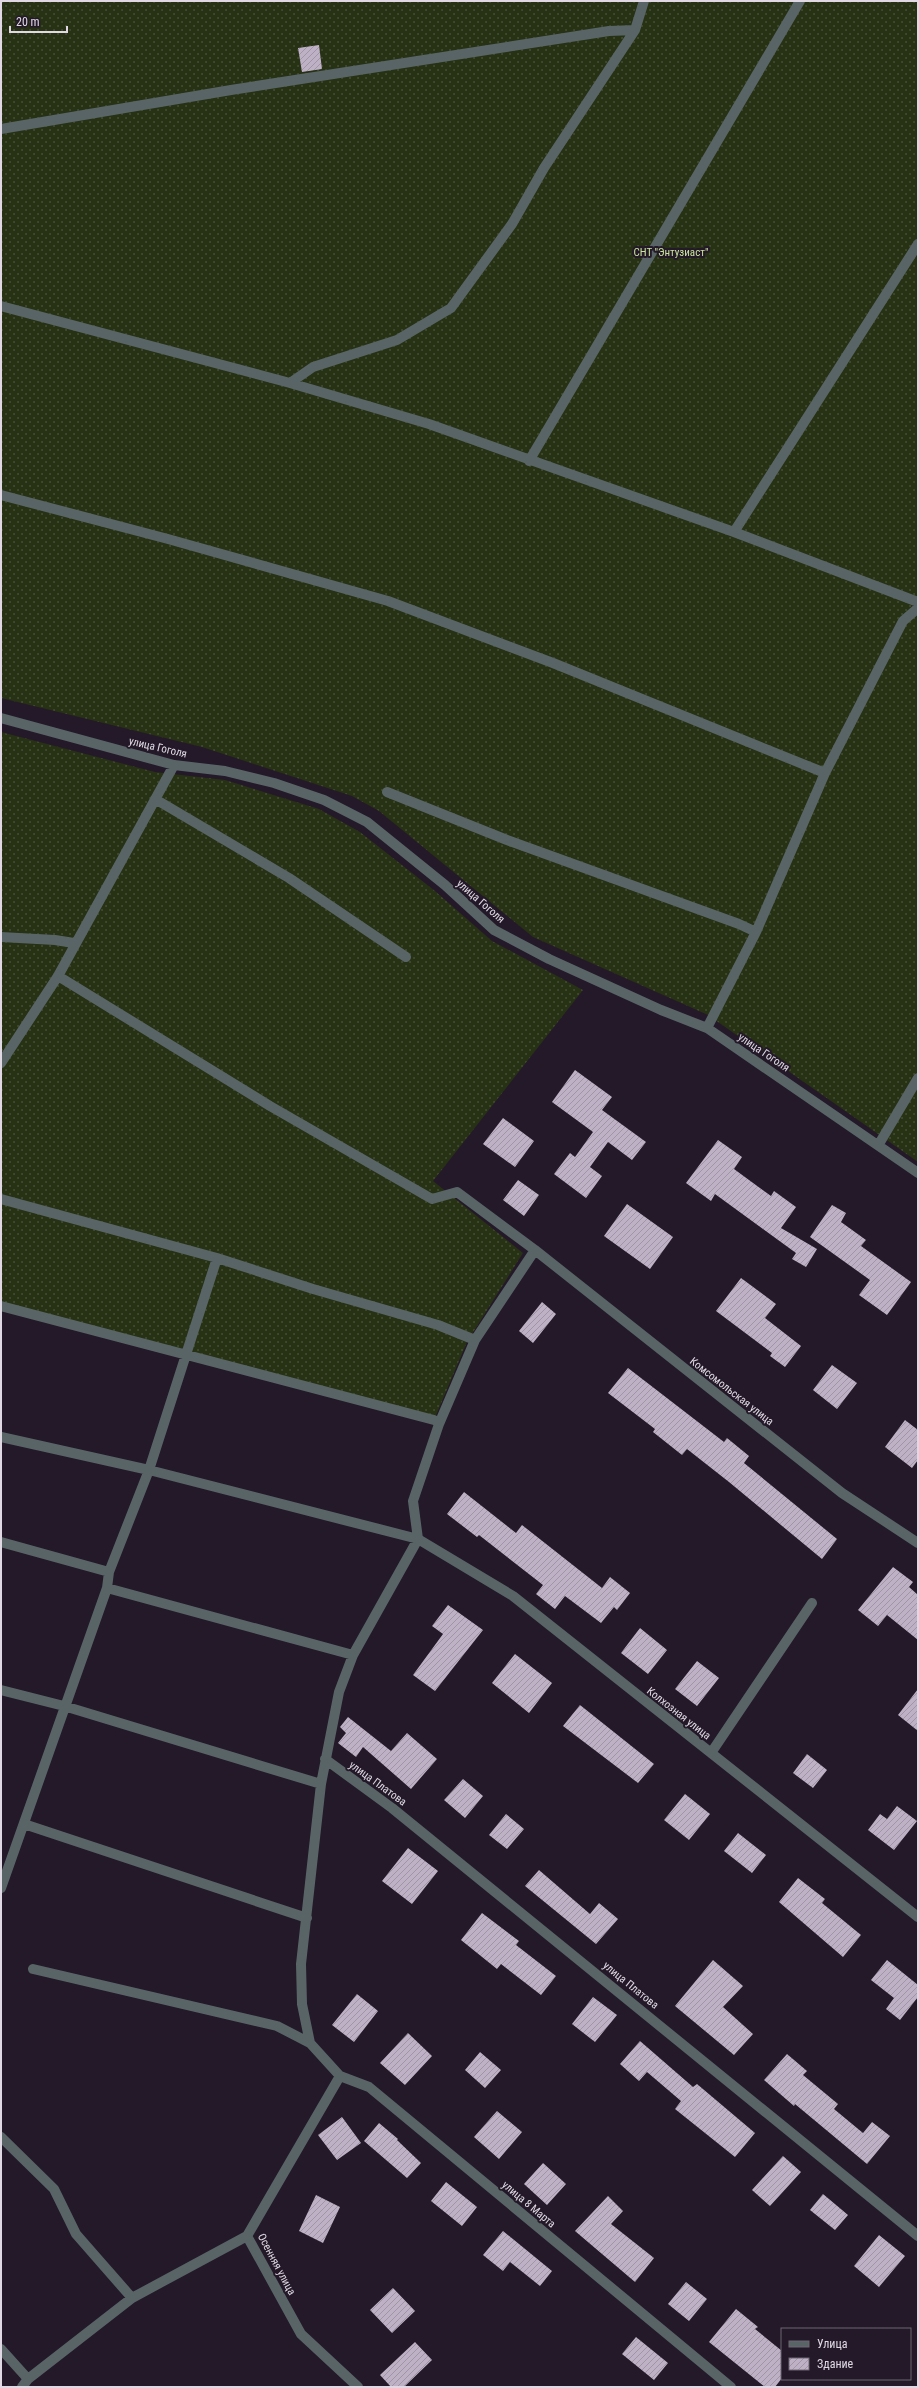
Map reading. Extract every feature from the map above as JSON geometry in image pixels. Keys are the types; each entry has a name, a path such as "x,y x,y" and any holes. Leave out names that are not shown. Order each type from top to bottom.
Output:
{"street":[{"path":"290,383 313,367 397,340 451,308 512,224 544,168 636,30 644,1"},
{"path":"529,461 800,1"},
{"path":"1,129 255,86 609,31 636,30"},
{"path":"734,532 918,244"},
{"path":"1,306 290,383 429,424 529,461 734,532 918,602"},
{"path":"1,495 168,538 388,601 560,666 825,773"},
{"path":"708,1028 756,932 825,773 903,621 918,608"},
{"name":"улица Гоголя","path":"1,718 174,765 225,771 274,783 324,800 367,822 445,885 494,930 549,959 661,1010 708,1028 879,1144 918,1173"},
{"path":"1,1063 58,976 74,943 174,765"},
{"path":"387,792 507,840 739,924 756,932"},
{"path":"155,799 289,878 406,956"},
{"path":"1,937 55,940 74,943"},
{"name":"Комсомольская улица","path":"58,976 270,1106 432,1199 457,1192 535,1250 842,1493 918,1543"},
{"path":"879,1144 918,1078"},
{"path":"1,1199 217,1258 313,1290 438,1325 475,1340"},
{"path":"310,2043 302,2004 301,1964 321,1784 338,1692 353,1655 418,1538 413,1501 439,1424 475,1340 535,1250"},
{"path":"1,1888 64,1706 107,1588 109,1572 149,1470 217,1258"},
{"path":"1,1306 434,1420"},
{"name":"Колхозная улица","path":"1,1437 149,1470 418,1538 513,1596 918,1917"},
{"path":"1,1542 109,1572"},
{"path":"107,1588 353,1655"},
{"path":"711,1753 812,1603"},
{"path":"1,1690 64,1706 321,1784"},
{"name":"улица Платова","path":"325,1759 398,1813 918,2236"},
{"path":"24,1824 307,1918"},
{"path":"33,1969 277,2026 310,2043"},
{"name":"улица 8 Марта","path":"310,2043 340,2076 369,2087 731,2387"},
{"name":"Осенняя улица","path":"340,2076 247,2236 301,2334 358,2387"},
{"path":"1,2137 54,2189 76,2234 132,2298"},
{"path":"1,2349 25,2383 132,2298 247,2236"}],"green space":[{"name":"СНТ \"Энтузиаст\"","path":"1,1 918,1 918,1162 708,1015 533,937 379,811 352,796 202,747 1,698"},
{"path":"1,732 155,772 225,780 319,809 360,832 435,891 492,941 583,990 433,1181 523,1253 467,1342 434,1420 1,1306"}],"building":[{"path":"319,45 322,69 302,72 298,48"},
{"path":"575,1070 612,1097 602,1110 646,1142 632,1160 608,1142 590,1167 602,1176 586,1198 554,1174 570,1153 575,1157 593,1132 552,1102"},
{"path":"503,1118 534,1141 515,1167 483,1144"},
{"path":"718,1140 742,1157 734,1169 771,1196 774,1191 796,1207 781,1228 817,1249 806,1267 792,1259 796,1253 715,1194 711,1201 686,1183"},
{"path":"518,1180 539,1195 524,1216 503,1200"},
{"path":"627,1204 673,1237 650,1269 604,1236"},
{"path":"832,1205 846,1213 841,1222 866,1240 861,1246 911,1282 887,1315 859,1295 870,1280 810,1237"},
{"path":"741,1278 776,1304 765,1318 801,1346 785,1367 770,1356 772,1353 716,1311"},
{"path":"542,1302 556,1314 533,1343 519,1331"},
{"path":"832,1365 857,1383 837,1409 813,1390"},
{"path":"628,1368 724,1442 727,1438 749,1456 744,1463 837,1539 822,1559 687,1449 682,1455 653,1432 655,1429 608,1393"},
{"path":"905,1420 918,1430 918,1460 912,1468 885,1447"},
{"path":"464,1492 516,1533 522,1525 602,1588 610,1577 630,1593 617,1610 614,1607 601,1623 565,1596 555,1609 536,1594 543,1585 479,1535 477,1537 447,1514"},
{"path":"893,1567 913,1582 909,1587 918,1595 918,1640 887,1615 878,1626 858,1610"},
{"path":"448,1605 483,1630 435,1691 413,1675 443,1634 432,1626"},
{"path":"640,1628 667,1650 648,1674 621,1653"},
{"path":"515,1654 552,1683 529,1713 492,1683"},
{"path":"697,1661 719,1678 697,1706 675,1689"},
{"path":"918,1689 918,1731 898,1715"},
{"path":"580,1705 654,1764 638,1783 563,1726"},
{"path":"348,1717 391,1751 407,1733 437,1759 411,1789 363,1747 356,1757 338,1743 346,1733 340,1727"},
{"path":"807,1754 827,1770 813,1788 793,1773"},
{"path":"463,1779 483,1796 465,1818 444,1800"},
{"path":"685,1794 710,1814 689,1840 664,1820"},
{"path":"897,1806 917,1821 894,1850 868,1830 880,1814 887,1819"},
{"path":"506,1814 524,1829 507,1849 489,1835"},
{"path":"738,1833 766,1855 752,1873 724,1851"},
{"path":"408,1848 438,1871 412,1904 382,1881"},
{"path":"539,1870 590,1914 599,1903 618,1919 596,1944 525,1886"},
{"path":"798,1878 825,1899 822,1903 861,1935 843,1957 779,1902"},
{"path":"482,1913 519,1941 516,1945 556,1976 541,1995 501,1964 497,1969 461,1940"},
{"path":"713,1960 743,1986 723,2007 753,2034 734,2055 675,2006"},
{"path":"887,1960 918,1985 918,1997 900,2020 886,2009 894,1998 871,1980"},
{"path":"357,1994 378,2011 354,2042 332,2025"},
{"path":"593,1997 617,2015 595,2042 572,2024"},
{"path":"408,2033 432,2056 405,2085 380,2063"},
{"path":"640,2041 693,2087 697,2084 755,2133 735,2157 675,2109 681,2101 647,2072 639,2081 620,2064"},
{"path":"480,2052 501,2070 485,2088 465,2070"},
{"path":"787,2054 807,2071 803,2075 838,2104 834,2109 863,2133 872,2122 890,2136 867,2164 764,2080"},
{"path":"497,2111 522,2132 499,2159 474,2137"},
{"path":"342,2117 361,2143 337,2160 318,2135"},
{"path":"379,2123 398,2139 397,2140 421,2163 407,2178 364,2141"},
{"path":"783,2156 801,2172 770,2206 752,2190"},
{"path":"543,2163 566,2184 547,2205 524,2184"},
{"path":"446,2182 477,2207 462,2226 431,2201"},
{"path":"823,2194 848,2215 835,2230 810,2210"},
{"path":"316,2195 340,2207 323,2243 299,2231"},
{"path":"608,2196 623,2211 611,2224 654,2258 635,2282 575,2231"},
{"path":"503,2231 552,2271 540,2286 510,2262 503,2271 483,2255"},
{"path":"879,2235 905,2256 879,2287 854,2266"},
{"path":"686,2282 707,2299 689,2321 668,2304"},
{"path":"393,2288 415,2311 392,2333 370,2310"},
{"path":"736,2309 758,2327 755,2329 781,2350 781,2379 775,2387 765,2387 709,2342"},
{"path":"636,2337 668,2363 654,2380 622,2354"},
{"path":"415,2342 432,2360 404,2387 391,2387 380,2375"}]}
